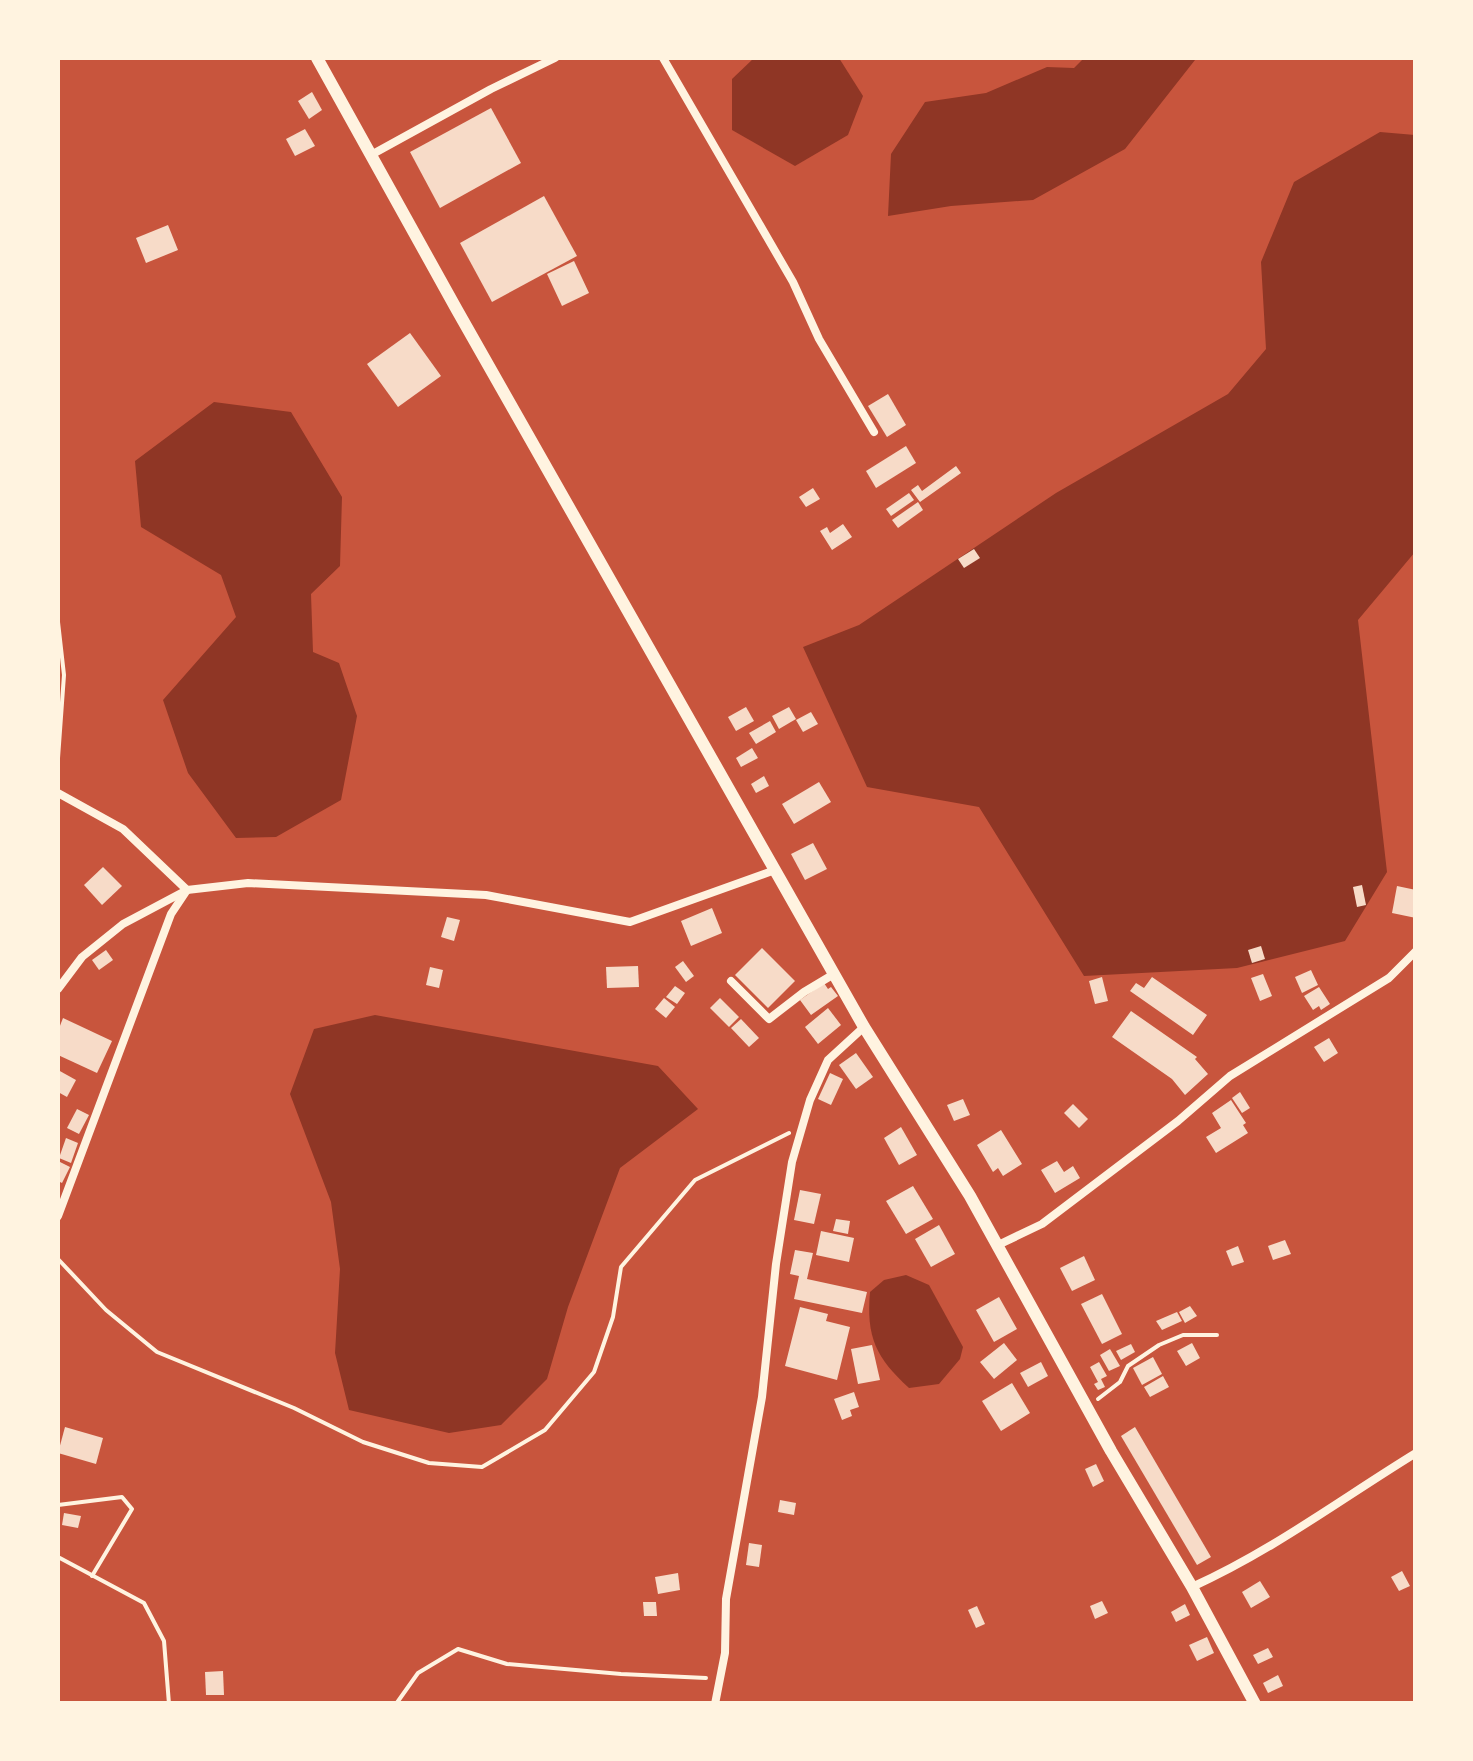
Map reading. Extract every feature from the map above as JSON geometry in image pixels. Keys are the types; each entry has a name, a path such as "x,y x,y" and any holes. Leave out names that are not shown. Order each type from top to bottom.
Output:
{"main road":[{"path":"318,58 864,1027 970,1196 1255,1704"}],"street":[{"path":"371,155 555,58"},
{"path":"663,58 792,282 818,340 874,432"},
{"path":"58,792 123,829 187,890"},
{"path":"58,988 82,957 124,924 187,890 248,883 486,896 630,922 775,870"},
{"path":"58,1216 171,914 187,890"},
{"path":"996,1246 1042,1224 1178,1121 1230,1076 1389,978 1416,951"},
{"path":"731,981 769,1019 834,974"},
{"path":"716,1704 725,1652 726,1599 762,1398 792,1162 810,1100 828,1060 864,1027"},
{"path":"1192,1587 1311,1522 1416,1454"}],"path":[{"path":"58,622 64,675 58,758"},
{"path":"58,1259 106,1310 157,1352 294,1408 364,1442 429,1462 482,1466 545,1430 594,1372 612,1317 621,1267 695,1180 803,1126"},
{"path":"1086,1408 1120,1382 1128,1366 1158,1345 1182,1335 1217,1335"},
{"path":"58,1504 122,1497 132,1509 92,1576"},
{"path":"58,1557 144,1603 164,1641 169,1704"},
{"path":"396,1704 418,1673 458,1649 507,1664 720,1679"}],"shaded area":[{"path":"754,58 839,58 863,96 848,135 795,166 732,130 732,79"},
{"path":"1084,58 1195,60 1125,149 1033,200 951,206 888,216 891,154 925,102 986,93 1047,67 1074,68"},
{"path":"1380,132 1415,135 1415,552 1358,620 1387,872 1345,941 1237,968 1084,976 979,807 867,787 803,647 859,625 1056,493 1228,394 1266,349 1261,262 1294,182"},
{"path":"214,402 291,412 342,497 340,566 311,594 313,652 339,663 357,716 341,800 276,837 236,838 188,773 163,700 236,617 221,575 141,527 135,461"},
{"path":"375,1015 658,1066 698,1109 620,1168 568,1307 547,1379 501,1425 449,1433 349,1410 335,1353 340,1269 331,1202 290,1094 314,1029"},
{"path":"906,1275 929,1285 963,1347 960,1359 939,1384 909,1388 888,1367 872,1334 870,1292 884,1280"}],"building":[{"path":"312,92 322,110 309,119 298,101"},
{"path":"491,108 521,163 440,208 410,152"},
{"path":"305,129 315,146 295,156 286,139"},
{"path":"544,196 577,256 492,302 460,243"},
{"path":"168,225 178,250 146,263 136,238"},
{"path":"574,261 589,293 562,306 547,274"},
{"path":"410,333 441,376 398,407 367,364"},
{"path":"888,394 906,425 887,437 868,406"},
{"path":"906,446 916,463 876,488 866,471"},
{"path":"956,466 961,473 920,502 911,490 918,485 922,491"},
{"path":"813,488 820,499 806,507 799,497"},
{"path":"909,493 914,500 891,516 886,509"},
{"path":"918,502 923,510 898,528 892,520"},
{"path":"843,524 852,537 832,550 820,531 827,527 830,533"},
{"path":"974,549 980,558 964,568 958,559"},
{"path":"746,707 754,721 736,731 728,717"},
{"path":"789,707 796,719 779,729 772,716"},
{"path":"811,712 818,724 803,732 796,720"},
{"path":"770,721 776,732 756,744 749,733"},
{"path":"752,748 758,758 741,767 736,758"},
{"path":"764,776 769,786 756,793 751,784"},
{"path":"819,782 831,802 794,824 782,804"},
{"path":"813,843 827,869 805,880 791,854"},
{"path":"103,867 122,886 102,905 84,885"},
{"path":"1362,885 1366,905 1357,907 1353,887"},
{"path":"1397,886 1416,890 1416,918 1392,913"},
{"path":"712,908 722,933 691,946 681,921"},
{"path":"447,917 460,920 454,941 441,937"},
{"path":"1261,946 1265,959 1252,963 1248,950"},
{"path":"762,948 795,981 768,1008 735,975"},
{"path":"106,950 113,960 99,970 92,960"},
{"path":"683,961 694,976 686,982 675,967"},
{"path":"638,966 639,987 607,988 606,967"},
{"path":"430,967 443,970 439,988 426,985"},
{"path":"1311,970 1318,985 1302,993 1295,977"},
{"path":"1263,974 1272,996 1260,1001 1251,978"},
{"path":"1102,977 1108,1001 1095,1004 1089,981"},
{"path":"1152,977 1207,1015 1193,1035 1130,991 1136,983 1144,988"},
{"path":"824,983 838,996 811,1015 800,1000"},
{"path":"675,986 685,993 677,1004 666,997"},
{"path":"1319,987 1330,1004 1313,1010 1304,996"},
{"path":"664,998 675,1007 666,1018 655,1009"},
{"path":"720,998 739,1017 729,1027 710,1008"},
{"path":"828,1008 841,1025 818,1044 805,1027"},
{"path":"1131,1011 1197,1057 1208,1074 1185,1095 1172,1079 1112,1037"},
{"path":"63,1018 112,1041 97,1073 58,1055 58,1031"},
{"path":"741,1019 759,1038 749,1047 731,1028"},
{"path":"1329,1038 1338,1053 1324,1062 1314,1047"},
{"path":"856,1053 873,1077 856,1089 839,1065"},
{"path":"58,1070 76,1080 67,1097 58,1092"},
{"path":"830,1073 843,1079 831,1105 818,1099"},
{"path":"1240,1092 1250,1108 1242,1113 1232,1098"},
{"path":"963,1099 970,1115 954,1121 947,1105"},
{"path":"1231,1100 1248,1133 1216,1153 1206,1137 1221,1128 1212,1113"},
{"path":"1073,1104 1088,1119 1079,1128 1064,1113"},
{"path":"77,1109 89,1115 79,1134 67,1128"},
{"path":"901,1127 917,1155 899,1165 884,1138"},
{"path":"1001,1130 1022,1164 1003,1176 998,1168 993,1172 977,1145"},
{"path":"66,1138 78,1143 71,1163 59,1158"},
{"path":"58,1161 70,1167 62,1183 58,1181"},
{"path":"1057,1161 1064,1172 1073,1166 1080,1178 1055,1193 1041,1170"},
{"path":"913,1186 933,1219 906,1234 886,1201"},
{"path":"800,1190 821,1194 814,1224 794,1220"},
{"path":"836,1219 850,1221 848,1234 833,1231"},
{"path":"939,1225 955,1254 931,1267 915,1239"},
{"path":"821,1231 854,1238 849,1262 816,1255"},
{"path":"1285,1240 1291,1254 1273,1260 1268,1246"},
{"path":"1238,1246 1244,1262 1232,1266 1226,1251"},
{"path":"795,1250 813,1253 807,1279 867,1292 862,1313 794,1299 799,1276 790,1274"},
{"path":"1084,1256 1095,1280 1072,1291 1060,1268"},
{"path":"1102,1294 1122,1334 1102,1344 1081,1304"},
{"path":"999,1297 1017,1329 994,1342 976,1310"},
{"path":"1190,1306 1197,1316 1185,1323 1179,1312"},
{"path":"800,1307 828,1314 826,1321 850,1327 837,1380 785,1366"},
{"path":"1177,1312 1182,1321 1162,1330 1156,1321"},
{"path":"1004,1343 1017,1360 994,1379 980,1362"},
{"path":"1192,1343 1200,1358 1186,1366 1177,1351"},
{"path":"1131,1344 1135,1352 1121,1360 1116,1351"},
{"path":"872,1345 880,1380 858,1384 851,1349"},
{"path":"1110,1349 1120,1366 1109,1371 1100,1355"},
{"path":"1153,1357 1162,1374 1142,1385 1133,1368"},
{"path":"1041,1362 1048,1376 1028,1387 1020,1373"},
{"path":"1099,1362 1107,1376 1101,1379 1105,1387 1098,1390 1090,1367"},
{"path":"1163,1376 1169,1387 1150,1397 1144,1387"},
{"path":"1012,1383 1030,1413 1001,1431 982,1401"},
{"path":"854,1392 859,1407 850,1410 852,1416 842,1420 834,1399"},
{"path":"65,1427 103,1438 96,1464 58,1453"},
{"path":"1135,1427 1211,1557 1197,1565 1121,1436"},
{"path":"1096,1464 1104,1481 1093,1487 1085,1469"},
{"path":"780,1500 796,1503 794,1515 778,1512"},
{"path":"64,1513 81,1516 78,1528 62,1525"},
{"path":"749,1543 762,1545 759,1567 746,1565"},
{"path":"1402,1571 1410,1586 1399,1591 1391,1577"},
{"path":"678,1573 680,1590 658,1594 655,1577"},
{"path":"1260,1581 1270,1597 1251,1608 1242,1592"},
{"path":"1102,1601 1108,1613 1095,1619 1090,1606"},
{"path":"643,1602 656,1602 657,1616 644,1616"},
{"path":"1185,1604 1190,1615 1176,1622 1171,1612"},
{"path":"977,1606 985,1624 976,1628 968,1610"},
{"path":"1207,1637 1214,1653 1197,1661 1189,1645"},
{"path":"1268,1648 1273,1657 1258,1664 1253,1655"},
{"path":"223,1671 224,1695 206,1695 205,1672"},
{"path":"1278,1675 1283,1686 1268,1693 1263,1683"}]}
